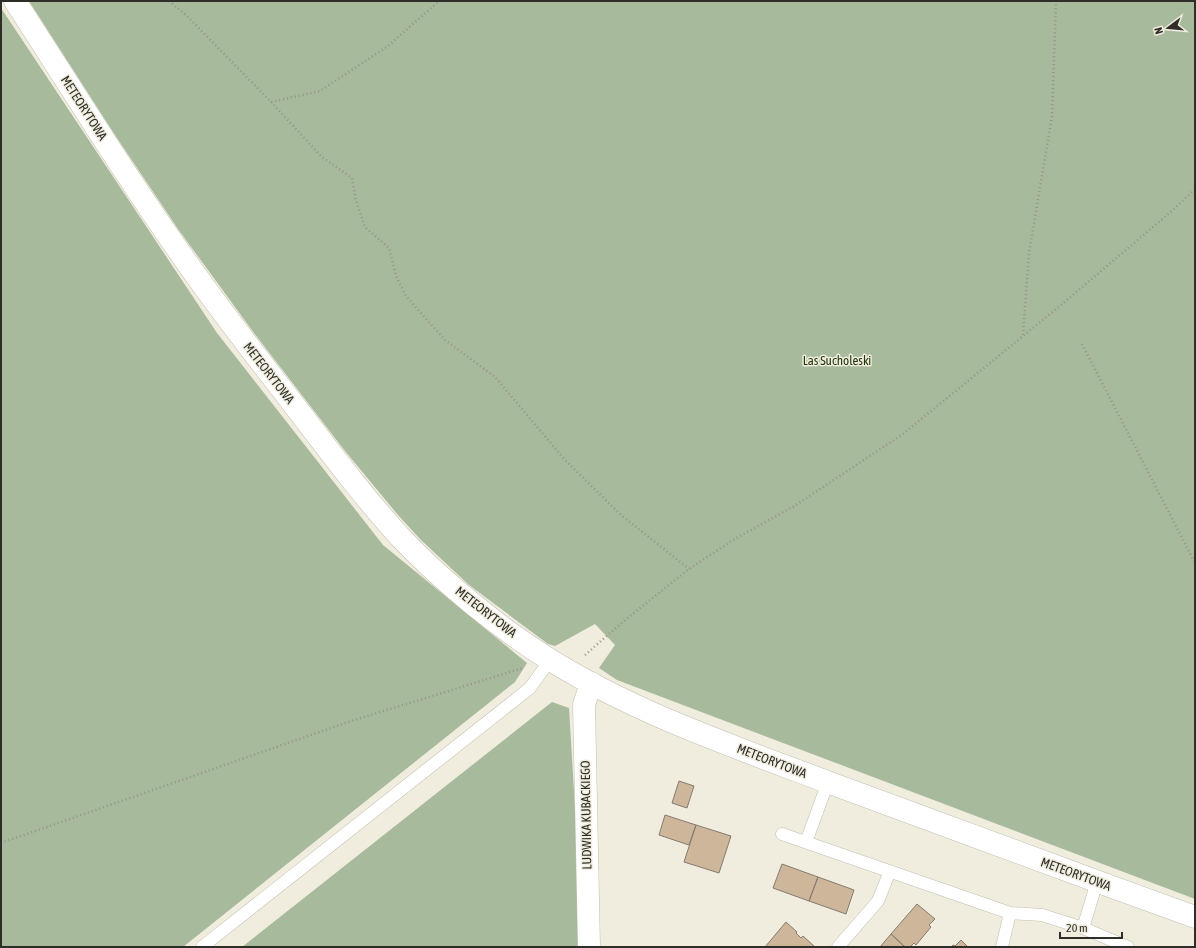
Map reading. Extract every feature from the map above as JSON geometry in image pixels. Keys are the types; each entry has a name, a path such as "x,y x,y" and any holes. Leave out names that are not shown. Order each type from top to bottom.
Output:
{"street":[{"name":"METEORYTOWA","path":"15,1 139,193 195,276 352,480 402,539 481,610 550,660 584,679 667,720 827,784 1195,917"},
{"name":"LUDWIKA KUBACKIEGO","path":"584,679 589,947"}],"lane":[{"path":"202,947 530,688 550,660"},
{"path":"806,842 827,784"},
{"path":"782,834 1010,913 1042,915 1083,928 1128,947"},
{"path":"838,947 878,901 890,871"},
{"path":"1083,928 1098,882"},
{"path":"1002,947 1010,913"}],"path":[{"path":"169,1 187,16 322,157 352,178 356,201 365,227 389,248 396,276 406,296 445,340 495,377 565,460 621,516 689,569"},
{"path":"271,102 320,91 388,46 439,1"},
{"path":"1023,336 1029,253 1052,116 1056,1"},
{"path":"584,679 585,656 625,620 689,569 733,540 796,505 903,434 1168,215 1195,189"},
{"path":"1082,344 1195,563"},
{"path":"1,843 348,722 550,660"}],"green space":[{"name":"Las Sucholeski","path":"29,1 1195,1 1195,899 617,680 599,668 615,645 595,624 555,646 548,644 469,585 421,540 398,515 345,451 254,333 178,229 113,132"},
{"path":"1,8 217,333 383,545 527,663 515,682 183,947 1,947"},
{"path":"552,702 569,708 580,891 581,947 242,947"}],"building":[{"path":"679,781 694,786 687,808 672,803"},
{"path":"665,815 696,825 689,845 659,835"},
{"path":"696,825 731,836 719,873 684,862"},
{"path":"782,864 818,877 809,901 773,888"},
{"path":"818,877 854,890 846,914 809,901"},
{"path":"917,904 935,919 929,925 931,927 916,945 914,943 910,947 905,947 891,934"},
{"path":"786,922 801,938 803,936 815,947 765,947"},
{"path":"891,934 905,947 880,947"},
{"path":"961,940 968,947 951,947 953,945 955,946"}]}
